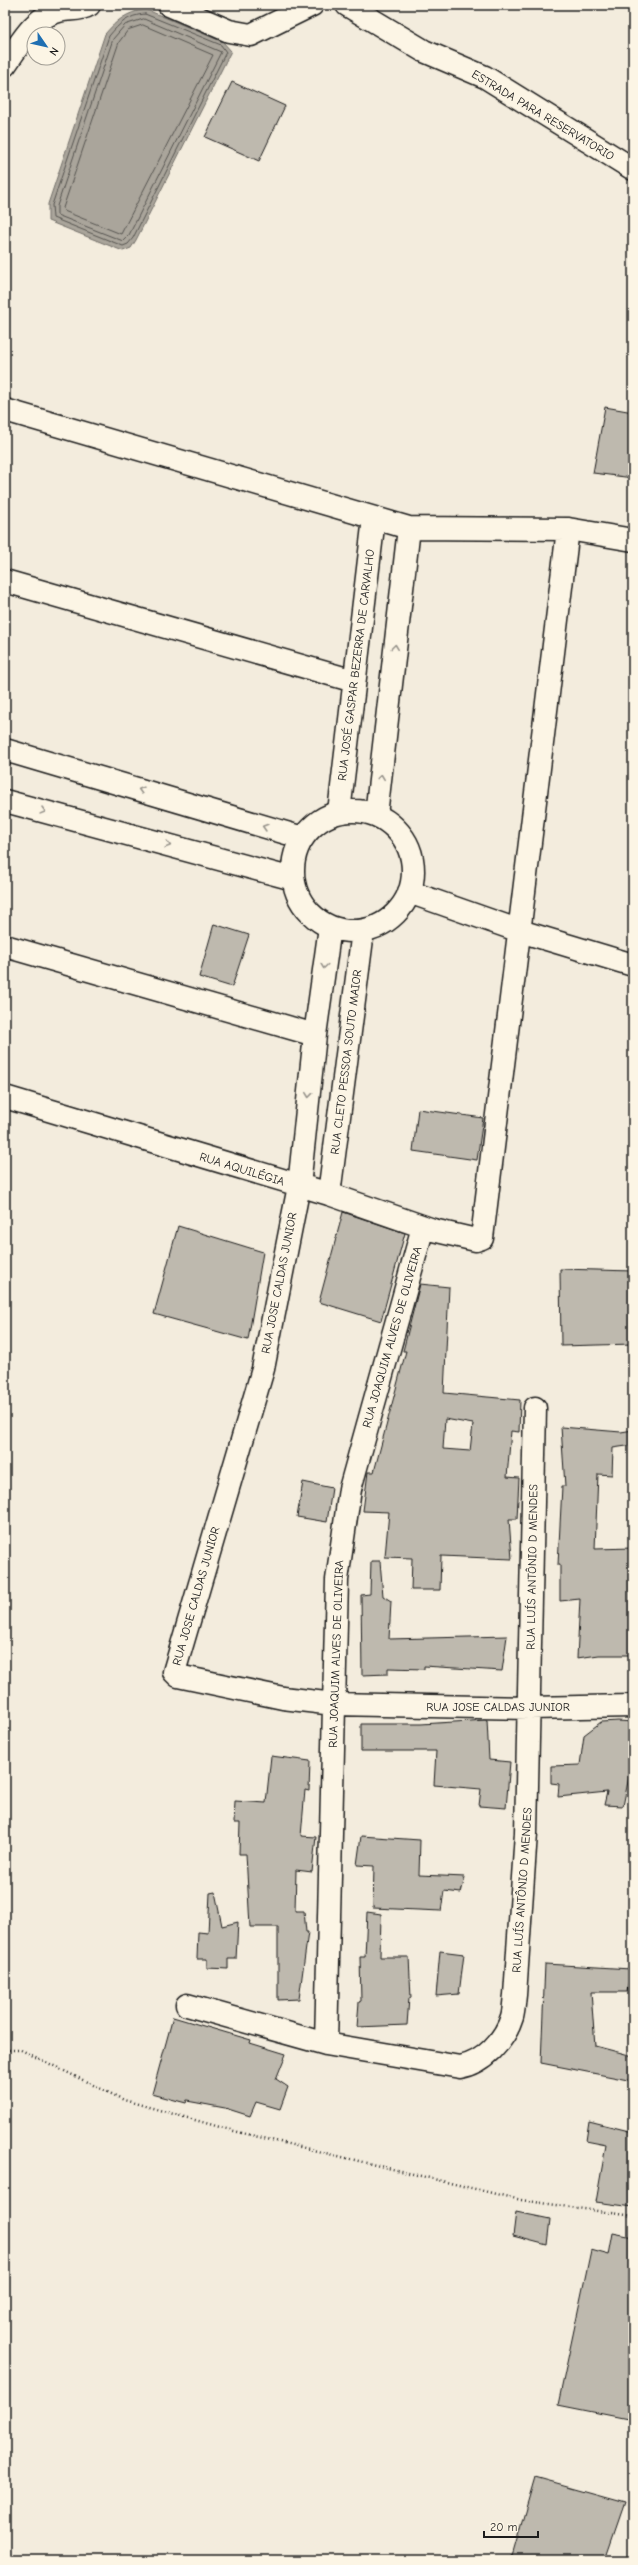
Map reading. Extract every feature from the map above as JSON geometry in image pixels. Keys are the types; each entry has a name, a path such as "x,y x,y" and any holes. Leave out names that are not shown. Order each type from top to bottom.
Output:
{"street":[{"path":"5,65 36,24 47,15 59,11 83,9 89,5"},
{"path":"169,5 229,30 251,35 312,5"},
{"name":"ESTRADA PARA RESERVATORIO","path":"347,5 424,51 485,77 633,169"},
{"path":"5,410 409,528 568,529 633,540"},
{"name":"RUA JOSÉ GASPAR BEZERRA DE CARVALHO","path":"339,812 374,518"},
{"path":"376,815 409,528"},
{"path":"520,931 568,529"},
{"path":"5,581 354,681"},
{"path":"5,750 303,838"},
{"path":"5,801 293,879"},
{"path":"358,811 376,815 392,825 404,839 411,856 413,874 409,892 399,910 383,924 363,931 346,931 330,927 316,919 305,908 297,894 293,879 293,864 303,838 313,826 339,812 358,811"},
{"path":"409,892 520,931 633,965"},
{"path":"299,1186 315,1035 330,927"},
{"name":"RUA CLETO PESSOA SOUTO MAIOR","path":"329,1194 363,931"},
{"name":"RUA AQUILÉGIA","path":"5,1097 329,1194 423,1227 480,1240 483,1235 520,931"},
{"path":"5,946 315,1035"},
{"name":"RUA JOSE CALDAS JUNIOR","path":"299,1186 263,1369 174,1672 178,1676 283,1698 334,1704 529,1708 633,1706"},
{"name":"RUA JOAQUIM ALVES DE OLIVEIRA","path":"326,2044 337,1580 350,1489 423,1227"},
{"name":"RUA LUÍS ANTÔNIO D MENDES","path":"187,2005 326,2044 460,2067 469,2066 490,2052 506,2030 512,2016 515,1995 526,1833 535,1408"}],"path":[{"path":"5,2050 21,2050 124,2100 234,2131 521,2200 633,2216"}],"water":[{"path":"145,9 223,42 231,51 136,240 131,248 123,251 48,221 48,204 105,34 122,18"}],"building":[{"path":"232,82 285,106 259,161 205,137"},
{"path":"605,407 633,412 633,478 593,473"},
{"path":"214,924 249,935 232,987 199,977"},
{"path":"418,1109 483,1118 477,1160 413,1151"},
{"path":"343,1212 405,1233 381,1321 319,1302"},
{"path":"178,1226 263,1252 248,1340 154,1314"},
{"path":"560,1269 633,1271 633,1344 561,1346"},
{"path":"420,1284 449,1287 444,1393 520,1400 519,1432 511,1431 507,1477 519,1478 517,1519 509,1519 512,1559 441,1556 440,1590 411,1590 412,1558 385,1557 389,1512 363,1511 368,1472 374,1472 406,1351 403,1351","holes":["445,1419 473,1424 470,1451 443,1449"]},
{"path":"561,1427 621,1432 633,1430 633,1445 613,1448 612,1475 598,1474 595,1549 633,1548 633,1655 599,1655 577,1658 580,1599 560,1601 560,1565 558,1565 562,1486 565,1486"},
{"path":"303,1482 332,1488 327,1522 297,1517"},
{"path":"371,1561 380,1561 383,1596 391,1601 389,1639 507,1636 502,1671 424,1666 424,1669 388,1668 388,1674 362,1675 361,1595 370,1594"},
{"path":"487,1720 489,1760 510,1762 506,1808 479,1806 481,1789 434,1785 436,1751 361,1751 361,1724 421,1724"},
{"path":"601,1722 633,1722 633,1757 623,1806 604,1805 607,1792 558,1797 559,1784 551,1783 551,1766 580,1765 584,1735"},
{"path":"271,1756 310,1761 309,1791 305,1790 301,1836 316,1837 312,1872 296,1870 295,1911 304,1911 306,1932 308,1932 299,1999 278,2000 278,1927 250,1927 246,1854 239,1854 240,1823 234,1823 235,1801 266,1803"},
{"path":"361,1836 420,1840 419,1875 465,1877 461,1893 444,1891 441,1911 373,1908 374,1866 357,1865"},
{"path":"215,1892 222,1926 238,1922 236,1959 228,1959 228,1969 207,1968 207,1959 197,1959 198,1932 208,1933 210,1893"},
{"path":"367,1912 381,1914 380,1957 409,1957 411,1998 409,1998 407,2025 357,2027 359,2002 361,2001 360,1957 365,1957"},
{"path":"440,1951 464,1954 459,1994 436,1996"},
{"path":"545,1964 631,1969 627,1992 591,1992 595,2046 633,2056 633,2081 541,2063"},
{"path":"173,2017 251,2040 250,2043 286,2054 276,2079 288,2087 280,2109 256,2102 250,2116 225,2108 187,2101 186,2103 152,2094"},
{"path":"589,2121 633,2132 633,2207 596,2202 606,2145 586,2141"},
{"path":"516,2212 550,2219 547,2245 513,2236"},
{"path":"613,2233 633,2237 633,2420 558,2405 591,2250 609,2255"},
{"path":"535,2477 625,2502 605,2560 511,2560"}]}
